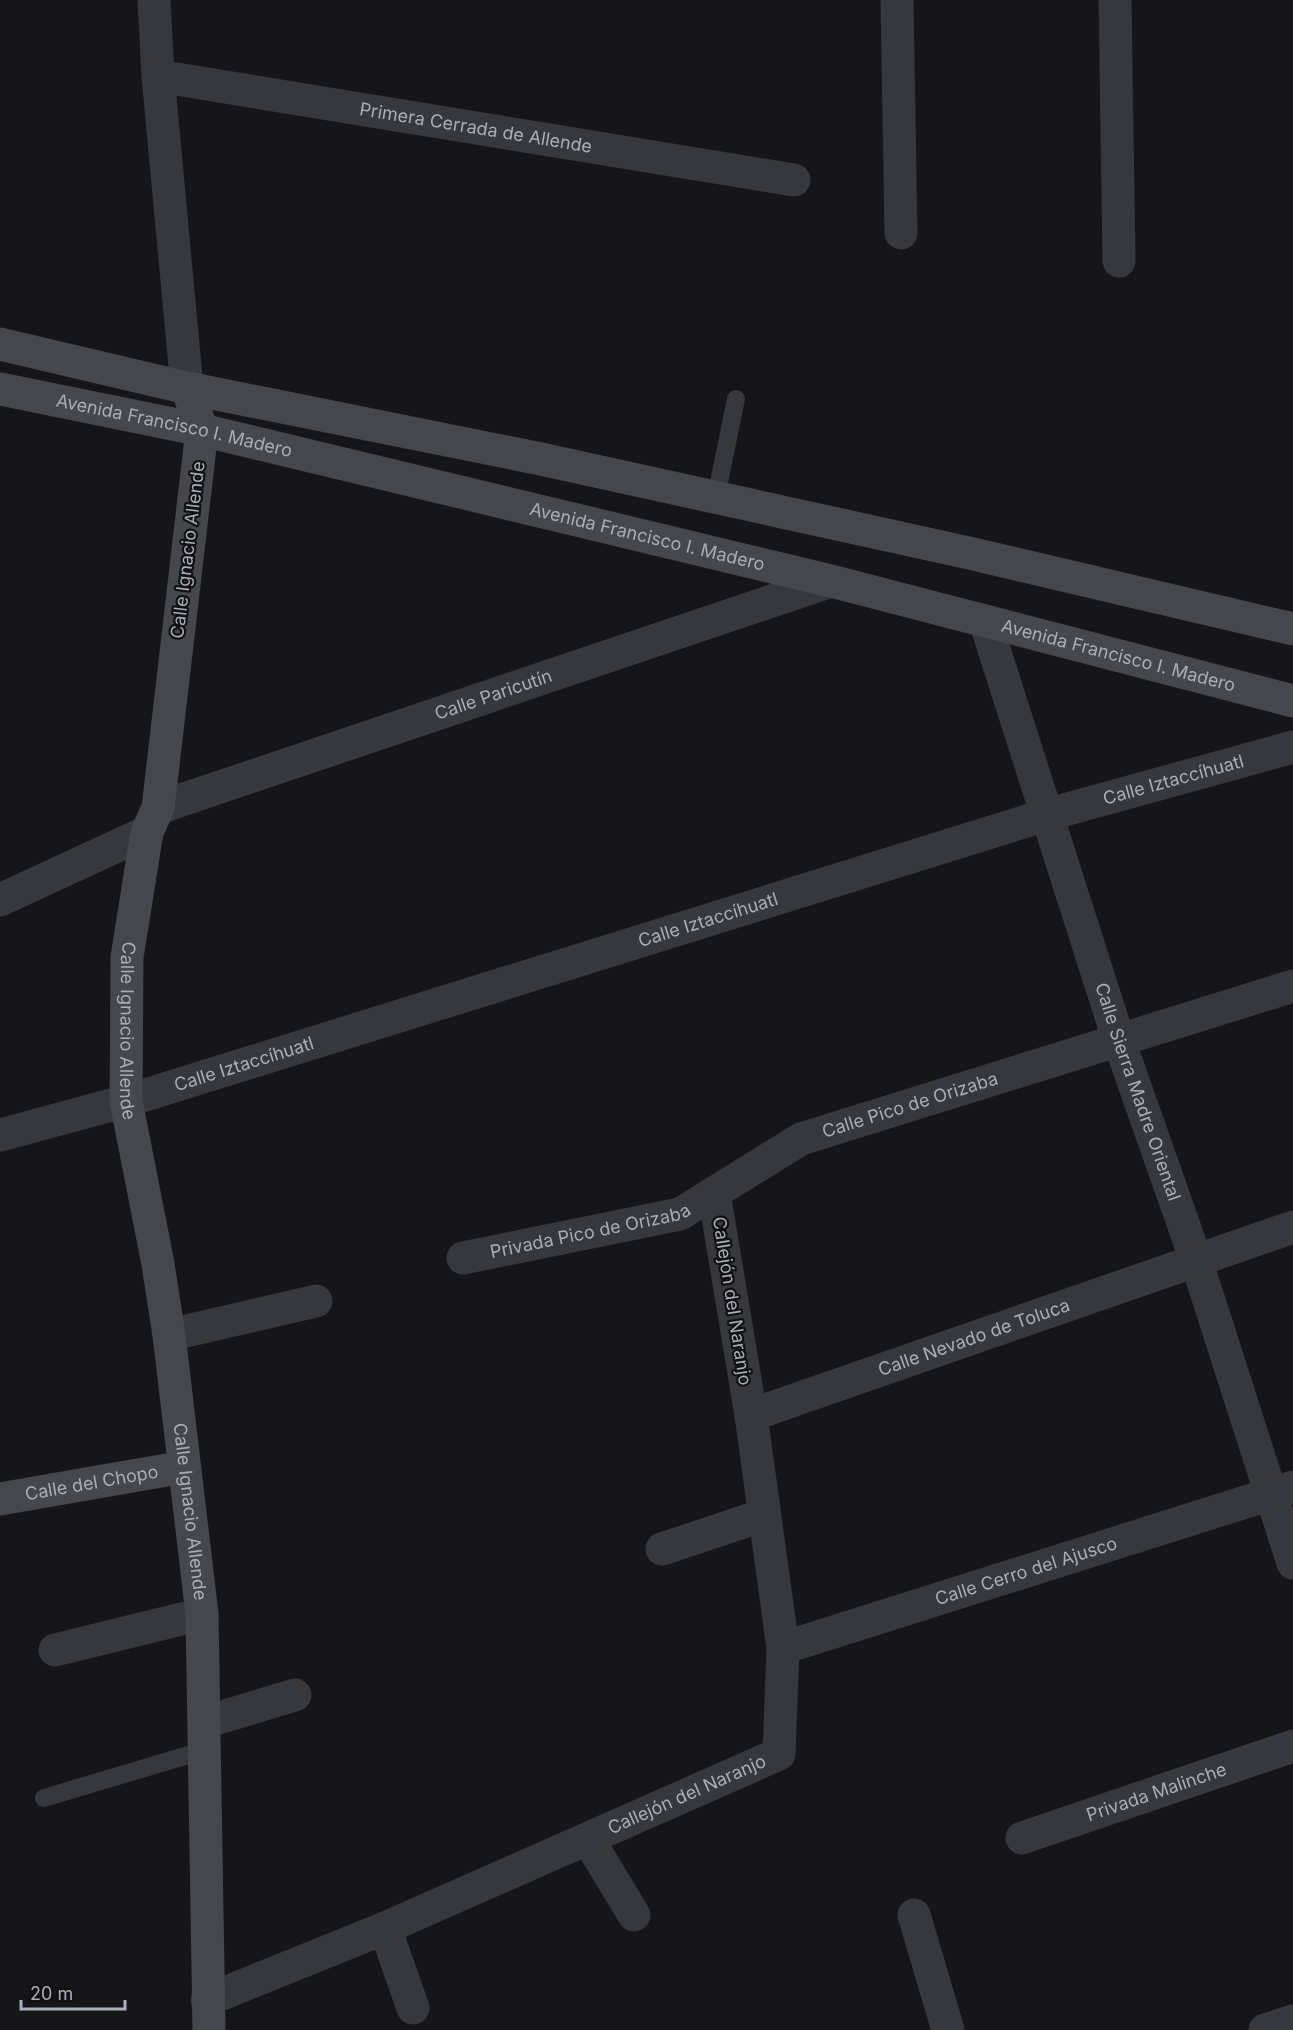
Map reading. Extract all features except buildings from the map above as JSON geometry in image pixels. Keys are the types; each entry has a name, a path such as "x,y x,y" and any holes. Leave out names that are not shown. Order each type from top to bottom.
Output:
{"main road":[{"path":"0,344 187,388 529,456 716,497 969,553 1293,629"},
{"name":"Calle Ignacio Allende","path":"187,388 202,430 152,820 127,957 126,1101 158,1264 169,1335 202,1614 208,2015"},
{"name":"Avenida Francisco I. Madero","path":"0,389 202,430 831,581 1293,701"},
{"name":"Calle del Chopo","path":"0,1499 184,1467"}],"street":[{"name":"Calle Ignacio Allende","path":"154,0 158,76 187,388"},
{"path":"897,0 901,233"},
{"path":"1114,0 1119,261"},
{"name":"Primera Cerrada de Allende","path":"158,76 794,180"},
{"name":"Calle Paricutín","path":"0,900 152,820 831,581"},
{"name":"Calle Sierra Madre Oriental","path":"985,621 1119,1041 1196,1260 1282,1490 1293,1563"},
{"name":"Calle Iztaccíhuatl","path":"0,1135 126,1101 1046,815 1293,747"},
{"path":"1119,1041 1293,986"},
{"name":"Calle Pico de Orizaba","path":"714,1193 801,1139 1119,1041"},
{"name":"Privada Pico de Orizaba","path":"463,1258 680,1215 714,1193"},
{"name":"Callejón del Naranjo","path":"208,2015 385,1928 779,1754 783,1648 750,1414 714,1193"},
{"name":"Calle Nevado de Toluca","path":"750,1414 1293,1227"},
{"path":"169,1335 316,1301"},
{"name":"Calle Cerro del Ajusco","path":"783,1648 1282,1490"},
{"path":"662,1549 764,1515"},
{"path":"55,1650 202,1614"},
{"path":"205,1736 295,1695"},
{"name":"Privada Malinche","path":"1022,1838 1293,1746"},
{"path":"588,1839 634,1915"},
{"path":"914,1915 948,2030"},
{"path":"385,1928 413,2008"},
{"path":"1265,2030 1293,2022"}],"lane":[{"path":"716,497 736,399"},
{"path":"44,1798 205,1736"}]}
